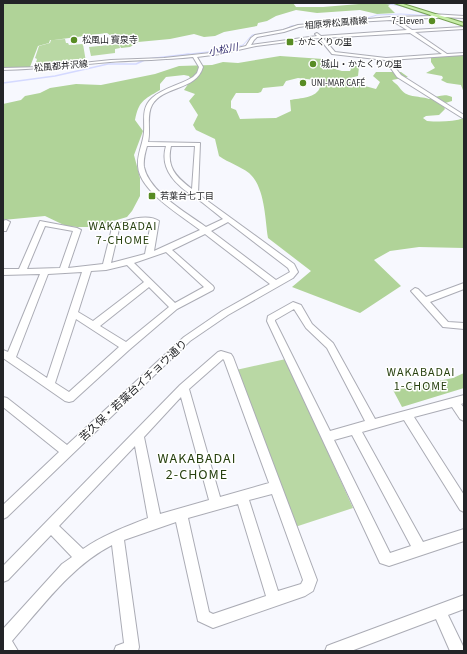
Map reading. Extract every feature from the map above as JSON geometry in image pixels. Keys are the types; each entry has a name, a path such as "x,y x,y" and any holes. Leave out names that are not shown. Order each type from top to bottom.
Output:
{"main road":[{"path":"396,3 464,27"}],"street":[{"name":"相原堺松風橋線","path":"141,60 220,53 248,47 256,36 308,26 392,18 434,16 464,17"},
{"path":"392,18 446,55"},
{"path":"308,26 334,53 386,59 464,54"},
{"path":"248,47 320,37 464,27"},
{"path":"194,56 201,67 199,73 189,82 156,97 149,105 146,120 147,133 141,160 141,168 155,192 276,284"},
{"path":"386,59 399,76 464,117"},
{"name":"松風都井沢線","path":"3,69 44,68 141,60"},
{"path":"145,144 198,144 195,195"},
{"path":"3,272 87,270 129,262 167,249 228,219 176,180 167,165 166,157 168,144"},
{"name":"苦久保・若葉台イチョウ通り","path":"3,513 187,340 225,313 293,274 293,268 228,219"},
{"path":"106,267 116,228 134,220 155,221 149,256"},
{"path":"3,223 6,222 3,229"},
{"path":"22,272 43,223 78,230 63,271"},
{"path":"45,272 7,356 69,398 126,347 174,307 210,288 167,249"},
{"path":"129,262 174,307"},
{"path":"50,384 87,270"},
{"path":"93,326 149,282"},
{"path":"425,301 464,286"},
{"path":"415,291 446,325 464,326"},
{"path":"372,424 330,346 309,326 298,307 293,305 272,318 271,321 382,555 389,560 464,535"},
{"path":"73,313 126,347"},
{"path":"3,575 184,388 221,355 228,357 310,580 308,586 305,589 213,621 206,619 203,616 181,515"},
{"path":"184,388 216,504"},
{"path":"326,437 459,400 464,416"},
{"path":"3,401 67,452"},
{"path":"406,414 464,506"},
{"path":"355,429 420,550"},
{"path":"138,435 155,522"},
{"path":"11,651 3,641 54,582 81,557 99,545 117,536 155,522 275,487"},
{"path":"242,497 274,599"},
{"path":"51,526 81,557"},
{"path":"117,536 132,647 121,651"},
{"path":"332,651 464,602"},
{"path":"439,612 458,651"}],"green space":[{"path":"3,3 293,3 296,7 323,7 371,3 391,4 388,6 395,13 377,14 360,10 317,13 296,10 258,23 257,26 224,32 215,36 204,37 194,34 170,39 138,42 130,47 121,48 117,40 107,33 50,40 49,43 38,46 30,67 3,68"},
{"path":"65,39 66,43 69,45 83,44 86,62 35,66 37,59 35,58 39,46 50,43 51,40"},
{"path":"119,44 120,48 115,49 115,53 91,56 89,47"},
{"path":"280,56 323,59 331,68 342,71 350,71 351,69 349,66 354,65 359,67 358,76 346,79 346,81 376,89 380,82 373,76 376,72 401,72 408,77 392,80 402,91 409,95 429,99 443,95 452,97 452,101 442,104 445,109 439,115 426,116 423,118 427,121 441,122 464,118 464,248 419,247 390,251 374,260 401,286 360,313 292,287 311,271 268,238 261,195 254,179 246,171 219,156 215,139 196,130 193,125 198,115 189,101 195,94 184,90 191,80 189,76 184,75 166,77 160,84 160,90 146,99 138,109 135,120 143,131 134,155 140,178 140,196 127,217 93,227 66,226 45,216 3,220 3,104 21,100 25,96 40,93 50,88 76,84 101,85 155,74 179,66 212,65 223,62 238,63","holes":["298,78 315,80 320,87 318,91 308,97 290,100 291,111 276,118 240,119 236,110 231,108 231,101 236,93 258,93 261,92 263,88 283,86 286,81"]},
{"path":"464,56 464,93 461,85 447,83 441,80 443,78 442,76 426,73 435,68 431,62 431,57"},
{"path":"286,359 353,508 295,527 236,370"},
{"path":"464,373 464,388 402,407 393,390 453,378"}],"waterway":[{"path":"383,3 401,6 427,15"},
{"name":"小松川","path":"284,30 291,26 364,19 377,15 401,14 434,16"},
{"name":"小松川","path":"447,17 464,18"},
{"name":"小松川","path":"181,55 224,50 243,45 252,35 263,34"},
{"name":"小松川","path":"3,83 55,76 108,64 136,64 147,59 189,54"}],"place":[{"name":"7-Eleven","path":"432,21"},
{"name":"松風山 寶泉寺","path":"74,40"},
{"name":"かたくりの里","path":"290,42"},
{"name":"城山・かたくりの里","path":"313,64"},
{"name":"UNI-MAR CAFÉ","path":"303,83"},
{"name":"若葉台七丁目","path":"152,196"}],"district":[{"name":"WAKABADAI 7-CHOME","path":"123,233"},
{"name":"WAKABADAI 1-CHOME","path":"421,379"},
{"name":"WAKABADAI 2-CHOME","path":"197,466"}]}
